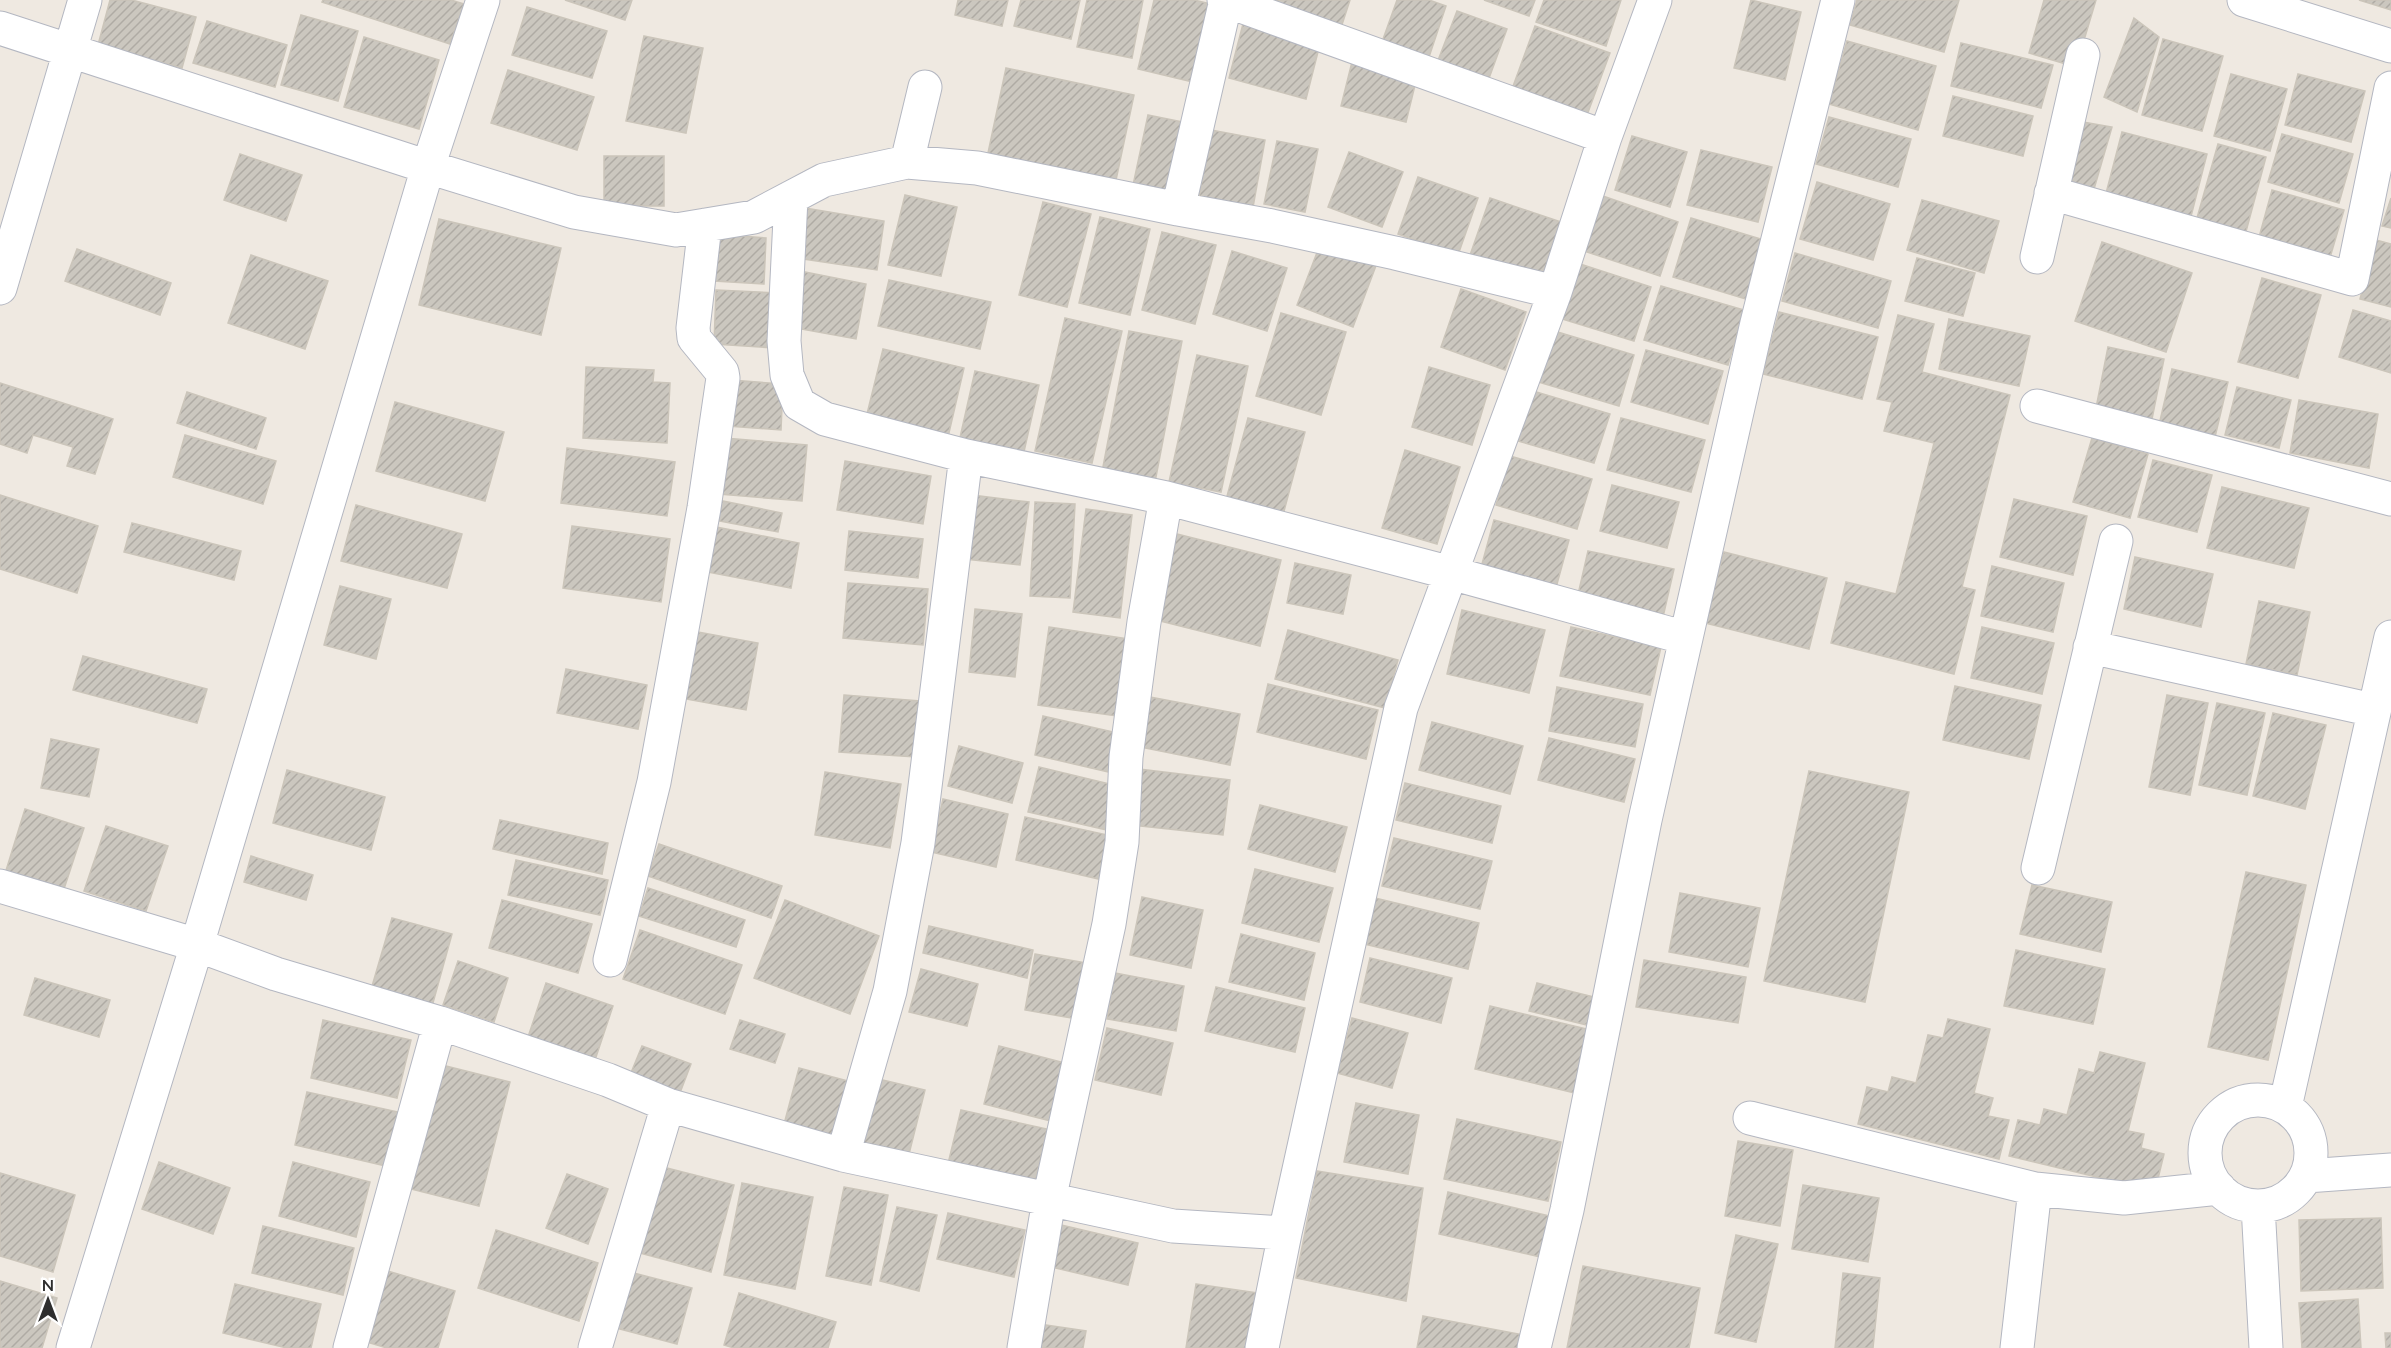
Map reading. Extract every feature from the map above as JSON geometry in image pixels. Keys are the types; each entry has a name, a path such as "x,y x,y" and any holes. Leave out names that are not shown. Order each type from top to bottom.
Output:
{"street":[{"path":"0,288 85,0"},
{"path":"73,1348 197,945 428,167 483,0"},
{"path":"1178,209 1225,0 1605,137"},
{"path":"1262,1348 1285,1233 1401,708 1555,292 1605,137 1655,0"},
{"path":"1534,1348 1567,1210 1643,831 1757,323 1838,0"},
{"path":"2244,0 2391,46"},
{"path":"0,28 574,212 676,230 754,217 824,180 907,162 977,168 1272,226 1384,250 1555,292"},
{"path":"2037,257 2084,55"},
{"path":"907,162 925,87"},
{"path":"2051,193 2352,279 2391,88"},
{"path":"791,198 784,341 787,375 799,404 825,419 966,456 1166,498 1686,638"},
{"path":"610,960 656,771 700,531 723,378 722,372 694,339 693,328 705,225"},
{"path":"2037,406 2391,499"},
{"path":"843,1155 890,992 918,843 966,456"},
{"path":"1024,1348 1049,1200 1109,924 1122,842 1128,746 1144,622 1166,498"},
{"path":"2038,868 2116,541"},
{"path":"2285,1107 2391,637"},
{"path":"2090,647 2373,710"},
{"path":"0,886 197,945 276,974 440,1023 608,1080 668,1105 843,1155 1173,1226 1285,1233"},
{"path":"350,1348 440,1023"},
{"path":"2253,1100 2269,1101 2285,1107 2307,1130 2311,1145 2311,1161 2306,1176 2297,1189 2286,1198 2272,1204 2258,1206 2243,1204 2219,1188 2210,1174 2205,1158 2206,1142 2212,1126 2237,1104 2253,1100"},
{"path":"595,1348 668,1105"},
{"path":"1750,1118 2035,1189 2124,1198 2219,1188"},
{"path":"2306,1176 2391,1170"},
{"path":"2017,1348 2035,1189"},
{"path":"2258,1206 2266,1348"}],"building":[{"path":"110,0 132,0 196,17 182,68 98,45"},
{"path":"323,0 451,0 464,4 450,44 322,2"},
{"path":"565,0 632,0 625,20"},
{"path":"958,0 1008,0 1002,26 955,15"},
{"path":"1021,0 1080,0 1071,39 1014,26"},
{"path":"1087,0 1143,0 1132,58 1077,47"},
{"path":"1154,0 1194,0 1211,4 1193,82 1138,69"},
{"path":"1248,0 1350,0 1338,37"},
{"path":"1397,0 1429,0 1446,6 1429,57 1382,42"},
{"path":"1484,0 1535,0 1529,16"},
{"path":"1544,0 1621,0 1606,46 1536,22"},
{"path":"1751,0 1801,12 1785,80 1734,68"},
{"path":"1857,0 1959,0 1944,52 1850,25"},
{"path":"2044,0 2096,0 2076,67 2029,53"},
{"path":"2359,0 2391,0 2391,10"},
{"path":"527,7 607,31 592,78 512,55"},
{"path":"1457,11 1507,29 1488,81 1437,63"},
{"path":"301,15 358,31 338,101 281,85"},
{"path":"2134,18 2159,37 2137,112 2104,97"},
{"path":"1244,20 1321,40 1306,99 1229,78"},
{"path":"207,21 287,45 275,87 193,63"},
{"path":"1535,26 1610,53 1587,115 1512,89"},
{"path":"644,36 703,48 686,133 626,121"},
{"path":"364,37 439,60 419,129 344,107"},
{"path":"2163,39 2223,56 2202,131 2142,115"},
{"path":"1847,41 1936,66 1918,130 1829,104"},
{"path":"1961,43 2053,65 2041,108 1951,86"},
{"path":"1352,62 1417,77 1406,122 1341,106"},
{"path":"1006,68 1134,95 1116,180 988,153"},
{"path":"508,70 594,97 577,150 491,123"},
{"path":"2231,74 2287,89 2270,151 2214,136"},
{"path":"2298,74 2365,91 2351,142 2285,125"},
{"path":"1953,96 2033,116 2023,156 1943,136"},
{"path":"1148,115 1188,123 1173,198 1132,190"},
{"path":"1829,117 1911,139 1898,187 1816,164"},
{"path":"2083,122 2112,127 2092,196 2067,177"},
{"path":"1211,130 1265,140 1252,213 1198,203"},
{"path":"2122,132 2207,154 2189,224 2104,201"},
{"path":"2282,134 2353,154 2339,203 2268,182"},
{"path":"1632,136 1687,152 1670,207 1615,190"},
{"path":"1277,141 1318,149 1305,212 1264,204"},
{"path":"2218,144 2266,157 2244,239 2195,225"},
{"path":"1701,150 1772,167 1758,222 1687,205"},
{"path":"1349,152 1403,172 1382,227 1328,207"},
{"path":"240,154 302,175 286,221 224,200"},
{"path":"604,156 664,156 664,206 604,206"},
{"path":"1418,177 1478,198 1458,255 1398,234"},
{"path":"1817,182 1890,204 1873,260 1800,239"},
{"path":"2272,190 2344,210 2329,261 2258,241"},
{"path":"905,195 957,207 941,276 888,265"},
{"path":"1600,195 1678,222 1660,276 1581,250"},
{"path":"1490,198 1561,222 1540,283 1469,258"},
{"path":"2391,198 2391,228 2382,226"},
{"path":"1922,200 1999,221 1984,273 1907,250"},
{"path":"1043,202 1091,214 1067,307 1019,295"},
{"path":"805,208 884,221 877,270 797,258"},
{"path":"1100,217 1150,229 1130,315 1079,303"},
{"path":"1691,218 1764,240 1746,299 1673,277"},
{"path":"439,219 561,248 541,335 419,305"},
{"path":"1162,232 1216,245 1195,324 1142,310"},
{"path":"716,234 766,238 764,284 714,281"},
{"path":"2376,240 2391,244 2391,307 2360,299"},
{"path":"1321,242 1377,263 1353,327 1297,305"},
{"path":"2102,242 2192,273 2166,352 2075,321"},
{"path":"77,249 171,283 160,315 65,281"},
{"path":"1232,251 1287,268 1267,331 1213,314"},
{"path":"1795,253 1891,281 1878,328 1782,301"},
{"path":"251,255 328,281 305,349 228,323"},
{"path":"1917,258 1975,273 1963,316 1905,301"},
{"path":"1577,263 1651,287 1634,341 1559,318"},
{"path":"800,271 866,284 856,339 790,327"},
{"path":"2262,278 2321,295 2298,378 2238,362"},
{"path":"889,280 991,302 980,349 878,326"},
{"path":"1661,286 1744,310 1728,365 1644,340"},
{"path":"1461,289 1526,312 1505,370 1441,347"},
{"path":"716,290 777,293 774,348 714,344"},
{"path":"2353,310 2391,321 2391,373 2339,357"},
{"path":"1779,312 1878,337 1862,399 1763,374"},
{"path":"1281,313 1346,332 1321,415 1256,396"},
{"path":"1898,315 1934,324 1922,372 2010,395 1962,587 1975,590 1954,674 1831,643 1846,582 1896,594 1934,443 1884,431 1892,402 1877,399"},
{"path":"1065,318 1122,331 1092,463 1035,451"},
{"path":"1949,319 2030,336 2019,386 1939,369"},
{"path":"1551,330 1634,355 1619,406 1535,381"},
{"path":"1129,331 1182,341 1155,482 1102,472"},
{"path":"2108,347 2164,359 2152,419 2096,408"},
{"path":"883,349 964,368 948,437 866,418"},
{"path":"1646,350 1723,371 1708,424 1631,402"},
{"path":"1197,355 1248,366 1221,492 1169,482"},
{"path":"586,367 654,370 653,382 670,383 667,443 583,438"},
{"path":"1429,367 1490,385 1472,445 1412,427"},
{"path":"2172,369 2228,382 2215,437 2159,425"},
{"path":"975,371 1039,385 1023,456 959,442"},
{"path":"731,380 783,384 781,430 728,426"},
{"path":"0,383 113,419 95,474 67,466 73,447 33,435 27,453 0,444"},
{"path":"2237,387 2291,400 2279,448 2225,435"},
{"path":"1533,391 1610,414 1594,463 1518,441"},
{"path":"187,392 266,418 256,449 177,423"},
{"path":"2299,400 2378,414 2369,468 2290,453"},
{"path":"395,402 504,432 485,501 376,471"},
{"path":"1248,418 1305,432 1283,515 1226,500"},
{"path":"1621,418 1705,440 1691,492 1607,470"},
{"path":"185,435 276,461 263,504 173,477"},
{"path":"724,438 807,445 802,501 719,494"},
{"path":"2092,438 2148,454 2130,518 2073,502"},
{"path":"567,448 675,462 667,516 561,503"},
{"path":"1405,450 1460,467 1437,544 1382,528"},
{"path":"1510,456 1592,479 1577,529 1496,505"},
{"path":"2153,460 2212,475 2197,532 2138,517"},
{"path":"845,461 931,476 923,524 837,510"},
{"path":"1612,485 1679,502 1667,548 1600,531"},
{"path":"2222,487 2309,508 2294,568 2207,548"},
{"path":"0,495 98,526 77,593 0,569"},
{"path":"972,495 1029,502 1020,565 965,559"},
{"path":"2014,499 2087,516 2073,575 2000,557"},
{"path":"718,500 782,513 778,532 714,520"},
{"path":"1035,502 1075,504 1070,598 1030,596"},
{"path":"356,505 462,534 447,588 341,561"},
{"path":"1086,509 1132,515 1120,618 1073,612"},
{"path":"1494,520 1569,540 1554,595 1479,575"},
{"path":"132,523 241,551 234,580 124,552"},
{"path":"572,526 670,539 661,602 563,588"},
{"path":"711,526 799,543 791,588 702,571"},
{"path":"849,531 923,539 918,578 845,570"},
{"path":"1177,534 1281,560 1260,646 1156,620"},
{"path":"1588,551 1674,569 1663,617 1577,599"},
{"path":"1724,552 1827,578 1809,649 1705,623"},
{"path":"2135,557 2213,574 2201,627 2124,609"},
{"path":"1295,563 1351,575 1343,614 1287,603"},
{"path":"1992,566 2064,583 2053,632 1981,616"},
{"path":"848,583 928,589 923,645 843,638"},
{"path":"340,586 391,599 376,659 324,645"},
{"path":"2259,601 2310,612 2297,675 2246,664"},
{"path":"975,609 1022,614 1015,677 969,672"},
{"path":"1462,610 1545,630 1529,693 1447,674"},
{"path":"1049,627 1128,639 1117,716 1038,705"},
{"path":"1571,627 1661,647 1650,695 1560,676"},
{"path":"1982,627 2054,643 2042,694 1971,678"},
{"path":"687,630 758,643 746,710 675,697"},
{"path":"1288,630 1398,660 1385,708 1275,679"},
{"path":"83,656 207,689 197,723 73,690"},
{"path":"566,669 647,685 638,729 557,713"},
{"path":"1268,684 1378,710 1366,759 1257,732"},
{"path":"1955,686 2041,705 2029,759 1943,740"},
{"path":"1557,687 1643,704 1635,747 1549,731"},
{"path":"844,695 920,701 916,757 839,752"},
{"path":"2167,695 2208,703 2190,795 2149,787"},
{"path":"1150,697 1240,714 1230,765 1140,747"},
{"path":"2217,703 2265,713 2247,795 2199,785"},
{"path":"2273,713 2326,725 2305,809 2253,796"},
{"path":"1043,716 1122,734 1113,773 1035,755"},
{"path":"1432,722 1523,746 1510,794 1419,770"},
{"path":"1549,738 1635,759 1624,802 1538,780"},
{"path":"51,739 99,749 89,797 41,788"},
{"path":"959,746 1023,763 1012,803 948,786"},
{"path":"1039,767 1118,786 1107,830 1028,812"},
{"path":"1139,769 1230,780 1223,835 1132,825"},
{"path":"287,770 385,797 371,850 273,823"},
{"path":"1809,771 1909,792 1865,1002 1764,981"},
{"path":"825,772 901,784 890,848 815,835"},
{"path":"1405,783 1501,806 1492,843 1396,820"},
{"path":"943,799 1008,814 996,867 931,852"},
{"path":"1260,805 1347,827 1335,872 1248,849"},
{"path":"25,809 84,828 62,895 4,877"},
{"path":"1025,817 1112,836 1103,880 1016,860"},
{"path":"500,820 608,843 602,874 493,849"},
{"path":"106,826 168,846 146,911 84,891"},
{"path":"1394,838 1492,861 1480,909 1382,886"},
{"path":"659,844 782,886 771,918 648,876"},
{"path":"251,856 313,875 306,900 244,882"},
{"path":"516,860 608,880 600,915 508,895"},
{"path":"1255,869 1333,888 1319,942 1242,923"},
{"path":"2246,872 2306,885 2268,1060 2208,1047"},
{"path":"2032,885 2112,902 2101,952 2020,934"},
{"path":"648,888 745,920 736,947 639,916"},
{"path":"1680,893 1760,908 1748,967 1669,952"},
{"path":"1142,897 1203,910 1191,968 1130,955"},
{"path":"1375,898 1479,923 1468,969 1364,944"},
{"path":"502,900 592,924 578,973 489,948"},
{"path":"785,900 879,936 850,1014 754,978"},
{"path":"392,918 452,934 431,1010 370,993"},
{"path":"929,926 1033,950 1027,978 923,953"},
{"path":"640,930 742,965 725,1014 623,979"},
{"path":"1241,934 1315,953 1304,1000 1229,982"},
{"path":"2016,950 2105,969 2093,1024 2004,1006"},
{"path":"1035,954 1087,963 1077,1019 1025,1010"},
{"path":"1370,958 1452,978 1441,1023 1360,1002"},
{"path":"1644,960 1746,977 1738,1023 1636,1007"},
{"path":"458,961 508,978 494,1022 443,1005"},
{"path":"921,969 978,984 967,1026 909,1012"},
{"path":"1115,973 1184,986 1176,1031 1107,1019"},
{"path":"35,978 110,1000 99,1037 24,1015"},
{"path":"546,983 613,1006 594,1063 527,1040"},
{"path":"1537,983 1594,997 1587,1025 1529,1011"},
{"path":"1216,987 1305,1008 1295,1052 1205,1031"},
{"path":"1490,1006 1591,1030 1575,1093 1475,1069"},
{"path":"1352,1018 1408,1033 1392,1088 1337,1073"},
{"path":"1948,1019 1990,1029 1974,1093 1993,1098 1988,1116 2009,1120 1999,1159 1858,1124 1867,1087 1888,1092 1892,1077 1916,1083 1928,1035 1943,1038"},
{"path":"323,1020 411,1040 397,1098 311,1078"},
{"path":"740,1020 785,1034 775,1063 730,1049"},
{"path":"1107,1028 1173,1043 1161,1095 1095,1080"},
{"path":"642,1046 691,1064 678,1098 628,1080"},
{"path":"999,1046 1065,1063 1051,1121 984,1104"},
{"path":"2100,1052 2145,1063 2128,1131 2144,1134 2141,1148 2164,1154 2155,1191 2009,1156 2018,1120 2040,1125 2044,1109 2067,1115 2079,1069 2094,1073"},
{"path":"442,1065 510,1082 479,1206 411,1189"},
{"path":"799,1068 848,1081 831,1142 783,1128"},
{"path":"870,1077 925,1090 909,1154 854,1141"},
{"path":"307,1092 398,1112 386,1166 295,1145"},
{"path":"1356,1103 1419,1115 1408,1174 1344,1162"},
{"path":"961,1110 1047,1129 1034,1187 947,1168"},
{"path":"1457,1119 1561,1142 1548,1201 1444,1179"},
{"path":"1738,1141 1793,1150 1780,1226 1725,1216"},
{"path":"159,1162 230,1188 213,1234 142,1209"},
{"path":"293,1162 370,1182 356,1237 279,1216"},
{"path":"659,1166 734,1185 711,1272 636,1252"},
{"path":"1317,1171 1423,1188 1406,1301 1296,1278"},
{"path":"0,1173 75,1195 53,1272 0,1256"},
{"path":"567,1174 608,1189 588,1244 546,1228"},
{"path":"742,1183 813,1197 795,1289 724,1275"},
{"path":"1803,1185 1879,1198 1868,1262 1792,1249"},
{"path":"844,1187 888,1195 871,1285 826,1276"},
{"path":"1448,1192 1554,1217 1545,1258 1439,1234"},
{"path":"897,1207 937,1215 919,1291 880,1281"},
{"path":"948,1213 1025,1230 1014,1277 937,1259"},
{"path":"2381,1218 2383,1288 2301,1291 2299,1220"},
{"path":"1057,1224 1138,1243 1128,1285 1047,1266"},
{"path":"263,1226 354,1248 343,1295 252,1273"},
{"path":"496,1230 598,1263 579,1321 478,1288"},
{"path":"1736,1235 1778,1244 1756,1342 1715,1333"},
{"path":"1583,1266 1700,1288 1689,1348 1567,1348"},
{"path":"381,1269 455,1291 438,1348 387,1348 360,1340"},
{"path":"626,1271 692,1288 677,1344 612,1327"},
{"path":"1843,1273 1880,1278 1873,1348 1835,1348"},
{"path":"0,1281 57,1298 42,1348 0,1348"},
{"path":"235,1284 321,1304 311,1348 287,1348 223,1333"},
{"path":"1196,1284 1257,1293 1249,1348 1186,1348"},
{"path":"739,1293 836,1322 828,1348 734,1348 724,1345"},
{"path":"2358,1299 2361,1348 2302,1348 2299,1303"},
{"path":"1423,1316 1524,1335 1521,1348 1417,1348"},
{"path":"1039,1324 1086,1331 1083,1348 1035,1348"},
{"path":"2385,1333 2391,1333 2391,1348 2386,1348"}]}
